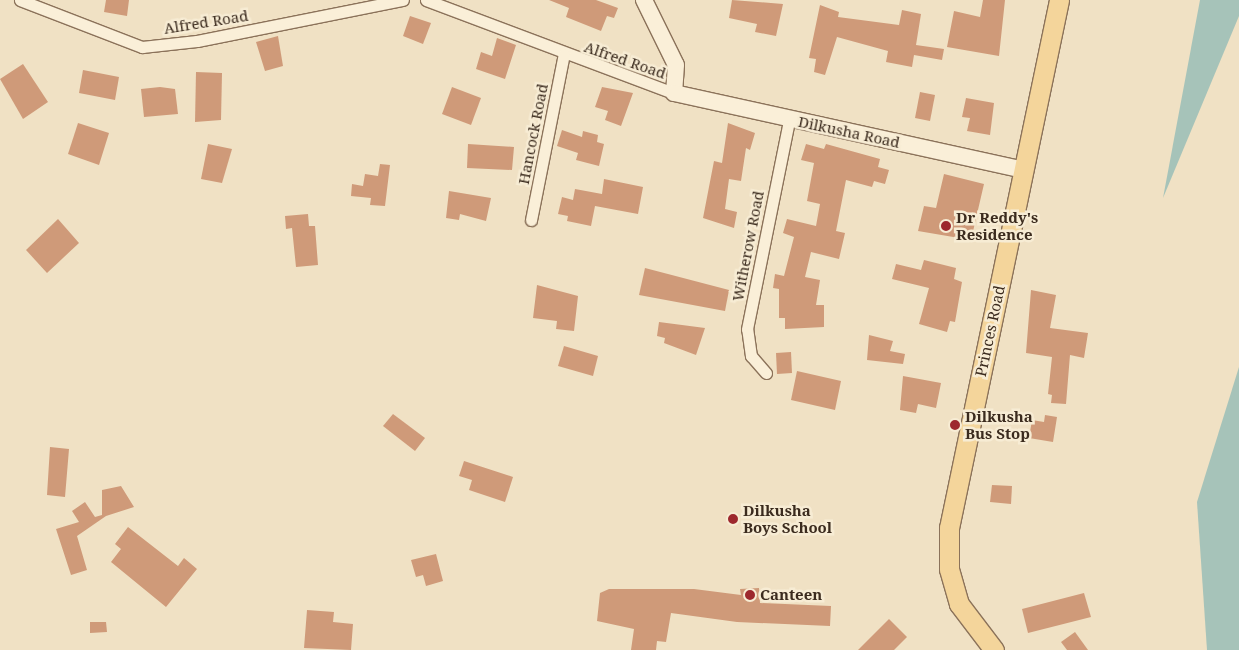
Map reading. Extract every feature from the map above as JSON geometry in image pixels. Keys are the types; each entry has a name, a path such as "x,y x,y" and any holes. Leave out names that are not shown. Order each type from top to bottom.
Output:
{"main road":[{"name":"Princes Road","path":"994,650 959,604 949,569 948,528 1059,0"}],"street":[{"name":"Alfred Road","path":"20,0 142,47 197,41 402,0"},
{"name":"Alfred Road","path":"426,0 441,2 564,54 674,93"},
{"path":"644,0 676,65 674,93"},
{"name":"Hancock Road","path":"531,220 564,54"},
{"name":"Dilkusha Road","path":"674,93 789,120 1024,170"},
{"name":"Witherow Road","path":"766,374 751,356 747,329 789,120"}],"water":[{"path":"1200,0 1239,0 1239,16 1163,198"},
{"path":"1239,367 1239,650 1207,650 1197,502"}],"building":[{"path":"106,0 129,0 127,16 104,12"},
{"path":"549,0 596,0 618,8 614,18 607,16 601,31 566,17 569,8"},
{"path":"732,0 783,4 776,36 755,32 757,24 729,18"},
{"path":"983,0 1005,0 999,56 947,47 954,11 980,17"},
{"path":"820,5 839,12 838,17 899,25 902,10 921,14 916,45 944,49 942,60 914,55 912,67 886,62 888,51 837,37 825,75 814,72 816,59 809,58"},
{"path":"410,16 431,23 423,44 403,36"},
{"path":"278,36 283,66 265,71 256,42"},
{"path":"497,38 516,45 505,79 476,69 481,52 492,56"},
{"path":"23,64 48,102 23,119 0,79"},
{"path":"83,70 119,77 115,100 79,93"},
{"path":"196,72 222,73 221,120 195,122"},
{"path":"160,87 175,89 178,114 144,117 141,89"},
{"path":"452,87 481,98 471,125 442,114"},
{"path":"602,87 633,93 621,126 605,120 608,111 595,107"},
{"path":"920,92 935,95 930,121 915,118"},
{"path":"966,98 994,103 990,135 967,131 970,118 962,117"},
{"path":"78,123 109,133 99,165 68,154"},
{"path":"728,123 755,133 750,150 746,148 741,181 729,179 725,209 737,212 734,228 703,218 714,161 722,163"},
{"path":"562,130 582,137 583,131 598,135 597,142 604,144 599,166 576,160 578,153 557,146"},
{"path":"208,144 232,149 222,183 201,179"},
{"path":"468,144 514,147 512,170 467,168"},
{"path":"806,144 824,149 826,144 880,159 878,167 889,170 885,184 874,181 872,187 846,180 836,231 845,233 839,259 811,252 805,277 820,280 816,305 824,305 824,327 785,329 785,318 779,318 779,289 773,288 775,274 784,276 794,237 783,233 787,219 816,226 820,204 807,201 814,163 801,160"},
{"path":"380,164 390,165 385,206 370,205 371,198 351,196 352,184 363,186 365,174 378,176"},
{"path":"944,174 984,184 971,240 918,231 924,206 936,208"},
{"path":"604,179 643,187 638,214 595,206 591,226 567,221 568,216 558,214 562,197 573,200 575,189 602,194"},
{"path":"449,191 491,198 486,221 460,214 459,220 446,218"},
{"path":"308,214 309,226 315,226 318,265 296,267 292,228 286,229 285,216"},
{"path":"58,219 79,243 47,273 26,250"},
{"path":"924,260 956,268 954,279 962,282 955,322 950,321 947,332 919,324 929,288 892,279 896,264 921,270"},
{"path":"645,268 729,290 725,311 639,295"},
{"path":"537,285 578,296 574,331 556,329 557,321 533,318"},
{"path":"1031,290 1056,295 1050,328 1088,333 1084,358 1070,355 1066,404 1051,403 1052,395 1048,394 1052,357 1026,353"},
{"path":"659,322 705,328 696,355 664,343 665,338 657,336"},
{"path":"869,335 893,341 890,351 905,354 903,364 867,360"},
{"path":"564,346 598,356 593,376 558,366"},
{"path":"791,352 792,373 777,374 776,353"},
{"path":"797,371 841,381 835,410 791,400"},
{"path":"903,376 941,383 936,408 918,404 916,413 900,410"},
{"path":"393,414 425,438 415,451 383,426"},
{"path":"1045,415 1057,417 1053,442 1029,438 1032,420 1044,422"},
{"path":"50,447 69,449 65,497 47,495"},
{"path":"464,461 513,477 505,502 469,490 472,480 459,476"},
{"path":"992,485 1012,486 1011,504 990,502"},
{"path":"121,486 134,507 106,516 77,536 87,570 71,575 56,529 79,522 72,511 85,502 95,517 102,515 102,490"},
{"path":"128,527 178,566 184,558 197,569 166,607 111,562 121,549 115,544"},
{"path":"436,554 443,581 426,586 423,575 416,577 411,560"},
{"path":"759,588 760,603 831,606 830,626 737,622 671,613 666,642 657,641 656,650 631,650 634,629 597,621 600,593 609,589 694,589 741,595 740,589"},
{"path":"1084,593 1091,617 1028,633 1022,609"},
{"path":"307,610 334,612 333,622 353,624 351,650 304,648"},
{"path":"889,619 907,637 894,650 858,650"},
{"path":"90,622 106,622 107,632 90,633"},
{"path":"1075,632 1088,650 1067,650 1061,642"}],"place":[{"name":"Dr Reddy's Residence","path":"946,226"},
{"name":"Dilkusha Bus Stop","path":"955,425"},
{"name":"Dilkusha Boys School","path":"733,519"},
{"name":"Canteen","path":"750,595"}]}
